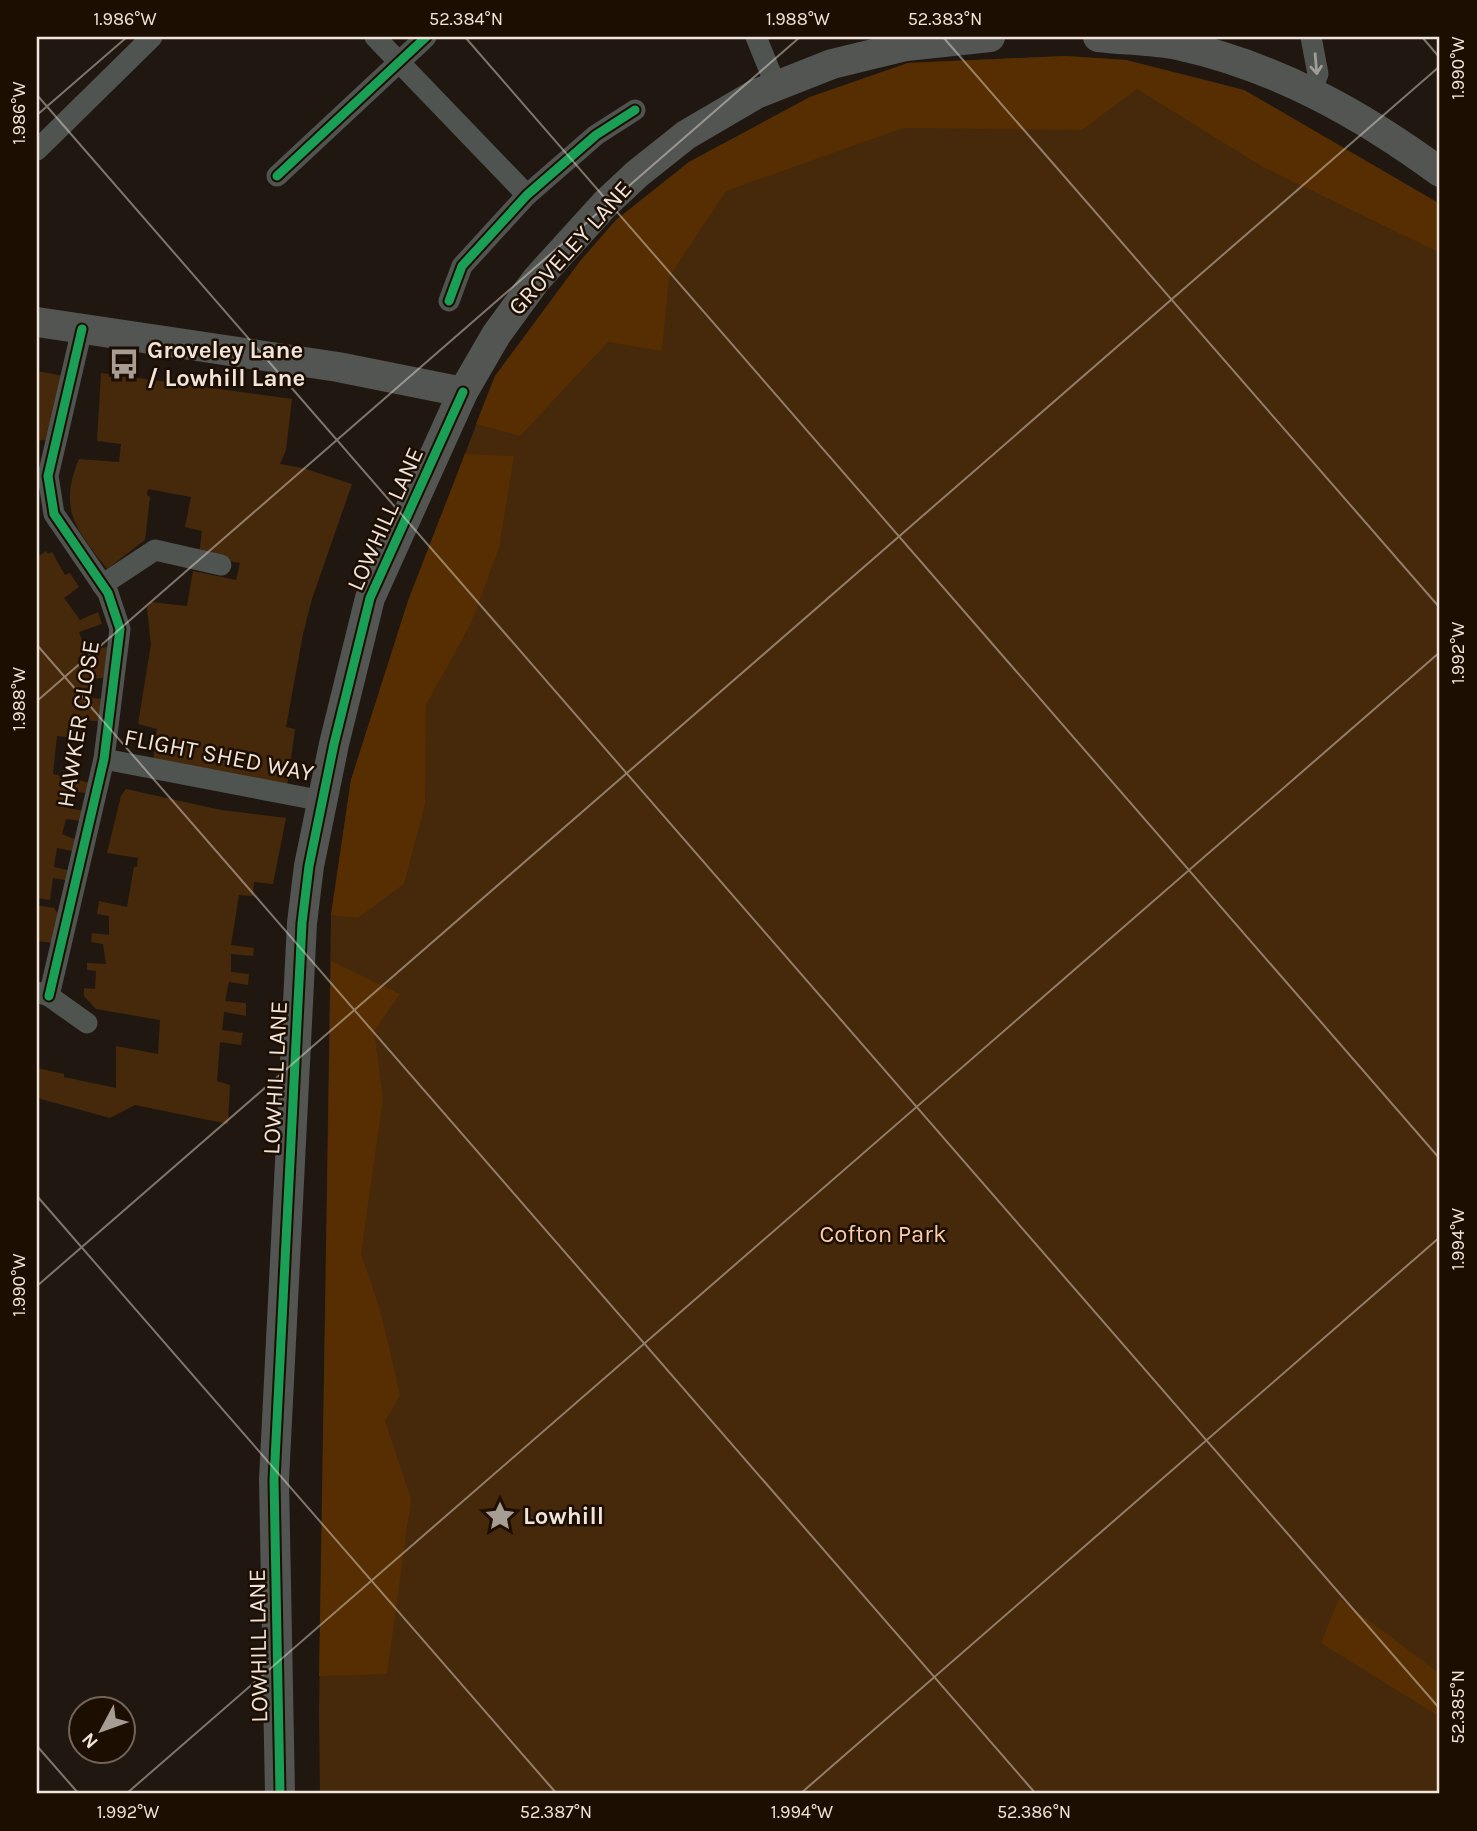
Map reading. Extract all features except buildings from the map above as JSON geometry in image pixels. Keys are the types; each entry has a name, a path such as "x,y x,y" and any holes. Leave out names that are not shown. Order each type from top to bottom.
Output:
{"main road":[{"name":"GROVELEY LANE","path":"463,391 496,335 536,280 613,196 686,135 756,94 832,64 906,46 990,37"},
{"path":"1098,37 1186,41 1240,62 1311,91 1389,134 1440,172"},
{"path":"37,323 338,367 463,391"},
{"name":"LOWHILL LANE","path":"281,1794 274,1480 302,923 309,866 334,744 370,598 463,391"}],"street":[{"path":"37,150 152,37"},
{"path":"375,37 527,195"},
{"path":"276,176 425,37"},
{"path":"756,37 776,86"},
{"path":"1311,37 1318,74 1311,91"},
{"path":"449,301 462,267 527,195 596,135 635,110"},
{"name":"HAWKER CLOSE","path":"82,329 48,476 54,514 107,593 120,629 104,760 43,994 87,1023"},
{"path":"102,585 155,550 221,565"},
{"name":"FLIGHT SHED WAY","path":"104,760 323,801"}],"green space":[{"name":"Cofton Park","path":"1065,56 1126,60 1244,90 1440,204 1440,1794 320,1794 331,915 351,780 408,601 495,376 581,260 616,220 689,162 810,97 908,63"},
{"path":"37,371 64,376 50,439 37,441"},
{"path":"101,373 292,399 286,450 280,464 303,468 352,484 312,599 303,634 286,727 295,729 287,787 153,761 157,729 138,724 151,644 147,608 151,602 187,606 193,571 236,580 240,563 199,555 202,531 185,527 191,497 148,489 147,495 150,497 145,540 107,569 87,542 79,530 70,506 70,492 79,459 119,462 121,444 97,441"},
{"path":"46,551 48,554 52,552 65,575 70,573 79,587 64,598 80,620 98,612 102,624 79,632 86,651 112,646 112,677 92,679 91,698 106,699 102,722 85,720 83,739 57,736 53,774 91,783 87,793 71,791 67,808 85,811 82,821 66,819 62,834 79,841 77,852 57,848 54,867 72,871 71,881 53,878 50,900 37,898 37,557"},
{"path":"126,789 221,810 286,818 273,884 254,882 253,896 239,895 231,945 254,948 253,956 231,954 231,972 249,974 248,985 229,982 225,1001 246,1003 246,1016 224,1012 222,1030 243,1033 241,1045 220,1042 217,1081 230,1085 228,1124 135,1105 110,1118 37,1096 37,1068 116,1088 116,1046 158,1054 160,1020 96,1009 84,996 84,988 95,989 96,971 87,970 87,963 106,964 103,944 91,942 92,933 109,935 109,916 97,914 99,901 127,907 134,867 137,867 138,858 107,853 121,796"},
{"path":"37,905 54,908 58,914 55,943 37,941"}],"shaded area":[{"path":"1065,56 1126,60 1244,90 1440,204 1440,253 1261,166 1137,89 1082,130 903,128 726,191 669,277 662,351 608,342 520,436 476,424 495,376 581,260 616,220 689,162 810,97 908,63"},
{"path":"465,454 514,456 499,548 471,623 426,705 425,804 404,884 358,918 331,915 351,780 408,601"},
{"path":"331,961 400,994 374,1031 383,1099 361,1254 380,1309 400,1395 385,1421 411,1499 387,1674 319,1676"},
{"path":"1339,1598 1440,1674 1440,1717 1321,1643"}],"cycle path":[{"path":"277,176 426,37"},
{"path":"449,301 462,266 527,195 596,135 635,110"},
{"path":"49,996 104,759 120,629 108,593 54,514 48,476 82,329"},
{"path":"280,1794 274,1480 302,923 309,866 334,744 370,598 463,392"}],"place":[{"name":"Groveley Lane / Lowhill Lane","path":"124,364"},
{"name":"Lowhill","path":"500,1516"}]}
